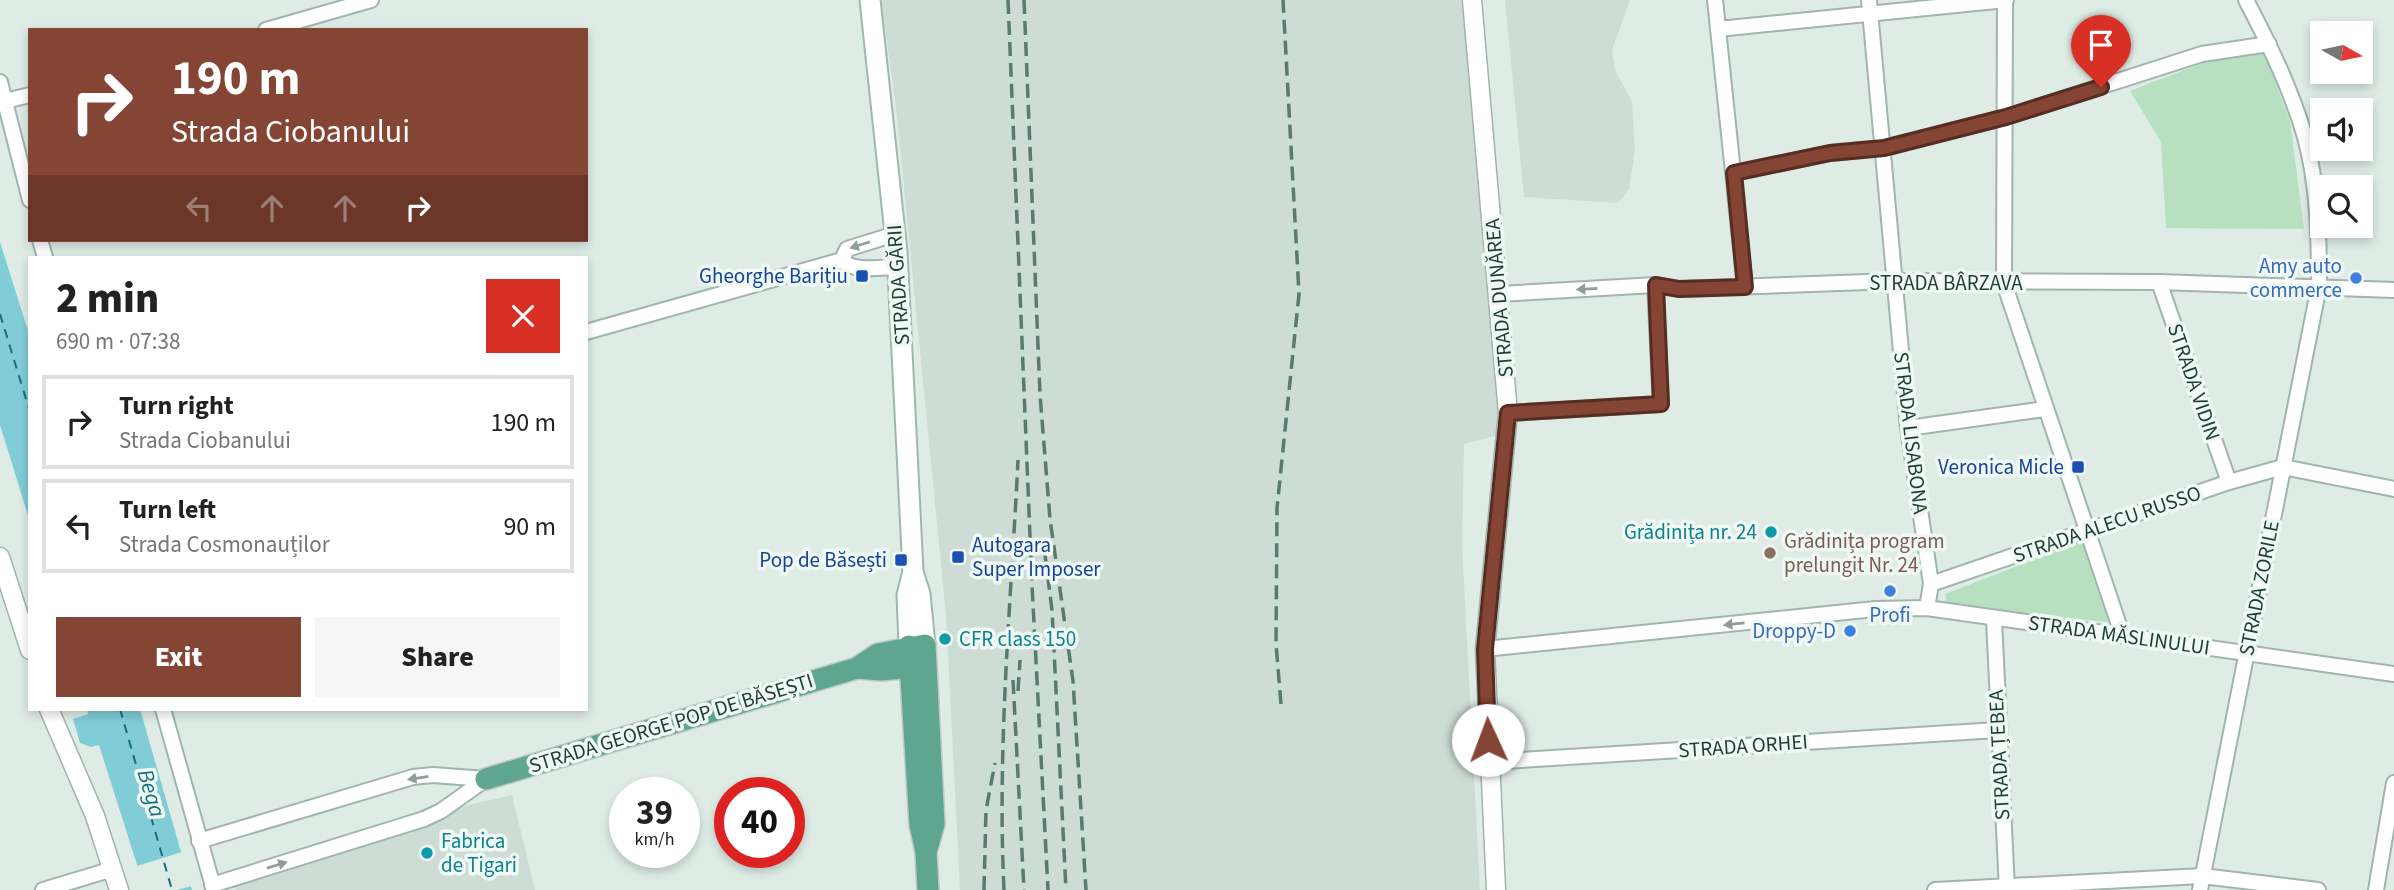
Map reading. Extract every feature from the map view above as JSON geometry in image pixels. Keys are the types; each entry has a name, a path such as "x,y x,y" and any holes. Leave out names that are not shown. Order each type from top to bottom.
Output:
{"main road":[{"name":"STRADA GĂRII","path":"870,0 898,267 912,572 920,594 920,825 926,852 928,890"},
{"name":"STRADA GEORGE POP DE BĂSEȘTI","path":"486,779 857,668 881,670 918,656"}],"street":[{"path":"272,28 371,0"},
{"name":"STRADA DUNĂREA","path":"1472,0 1508,413 1485,649 1496,890"},
{"path":"1715,0 1745,287"},
{"path":"1718,29 1869,7 2005,0 2004,283 2122,634"},
{"name":"STRADA ZORILE","path":"2201,883 2319,286 2319,247 2306,140 2269,44 2246,0"},
{"name":"STRADA LISABONA","path":"1869,7 1908,428 1931,584"},
{"path":"1734,173 1830,153 1884,148 2006,117 2202,54 2269,44"},
{"path":"0,82 28,192"},
{"path":"5,101 28,95"},
{"path":"588,331 842,260 847,249 895,234"},
{"path":"842,260 846,265 856,267 898,267"},
{"name":"STRADA BÂRZAVA","path":"1499,293 1656,285 1679,289 1894,281 2159,282 2394,290"},
{"name":"STRADA VIDIN","path":"2159,282 2229,482"},
{"path":"1508,413 1661,404 1656,285"},
{"path":"1908,428 2045,409"},
{"path":"2283,467 2394,489"},
{"name":"STRADA ALECU RUSSO","path":"1931,584 2229,482 2283,467"},
{"path":"0,557 28,644"},
{"path":"1927,608 1931,584"},
{"name":"STRADA MĂSLINULUI","path":"1485,649 1875,609 1927,608 2394,674"},
{"name":"STRADA ȚEBEA","path":"1994,619 1997,730 2007,888"},
{"path":"50,711 63,748 95,816 119,890"},
{"path":"164,711 213,887"},
{"name":"STRADA ORHEI","path":"1489,762 1997,730"},
{"name":"STRADA GEORGE POP DE BĂSEȘTI","path":"199,841 413,777 433,775 486,779"},
{"name":"STRADA GEORGE POP DE BĂSEȘTI","path":"213,887 424,819 441,811 486,779"},
{"path":"2375,890 2394,783"},
{"path":"43,890 113,869"},
{"path":"1935,890 2201,883 2318,890"}],"shaded area":[{"path":"881,0 1463,0 1498,359 1498,435 1464,444 1462,545 1480,890 960,890 946,615 896,107"},
{"path":"1505,0 1630,0 1612,50 1615,70 1632,102 1635,151 1629,189 1618,203 1524,197"},
{"path":"512,795 535,890 236,890 233,880 460,807"}],"green space":[{"path":"2264,53 2290,121 2304,229 2166,228 2161,142 2130,91 2205,62"},
{"path":"2082,541 2108,622 1947,605 1945,594"}],"water":[{"path":"0,242 28,331 28,516 0,425"},
{"name":"Bega","path":"87,711 141,711 192,890 145,890 99,745 91,747 80,743 73,719 88,714"}],"pier":[{"path":"185,851 195,885 177,890 142,890 134,867"}],"ferry route":[{"path":"0,314 28,405"},
{"path":"121,711 172,890"}],"railway":[{"path":"1008,0 1032,585 1048,890"},
{"path":"1024,0 1040,395 1050,519 1073,681 1086,890"},
{"path":"1281,704 1276,644 1277,508 1299,294 1283,0"},
{"path":"1004,890 1002,782 1018,460"},
{"path":"1045,555 1052,610 1066,890"},
{"path":"1018,691 1020,660"},
{"path":"1013,680 1024,890"},
{"path":"984,890 986,810 995,763"}],"place":[{"name":"Gheorghe Barițiu","path":"862,276"},
{"name":"Amy auto commerce","path":"2356,278"},
{"name":"Veronica Micle","path":"2078,467"},
{"name":"Grădinița nr. 24","path":"1771,532"},
{"name":"Grădinița program prelungit Nr. 24","path":"1770,553"},
{"name":"Autogara Super Imposer","path":"958,557"},
{"name":"Pop de Băsești","path":"901,560"},
{"name":"Profi","path":"1890,591"},
{"name":"Droppy-D","path":"1850,631"},
{"name":"CFR class 150","path":"945,639"},
{"name":"Fabrica de Tigari","path":"427,853"}],"route":[{"path":"1488,740 1485,649 1508,413 1661,404 1656,285 1679,289 1745,287 1734,173 1830,153 1884,148 2006,117 2101,87"}]}
